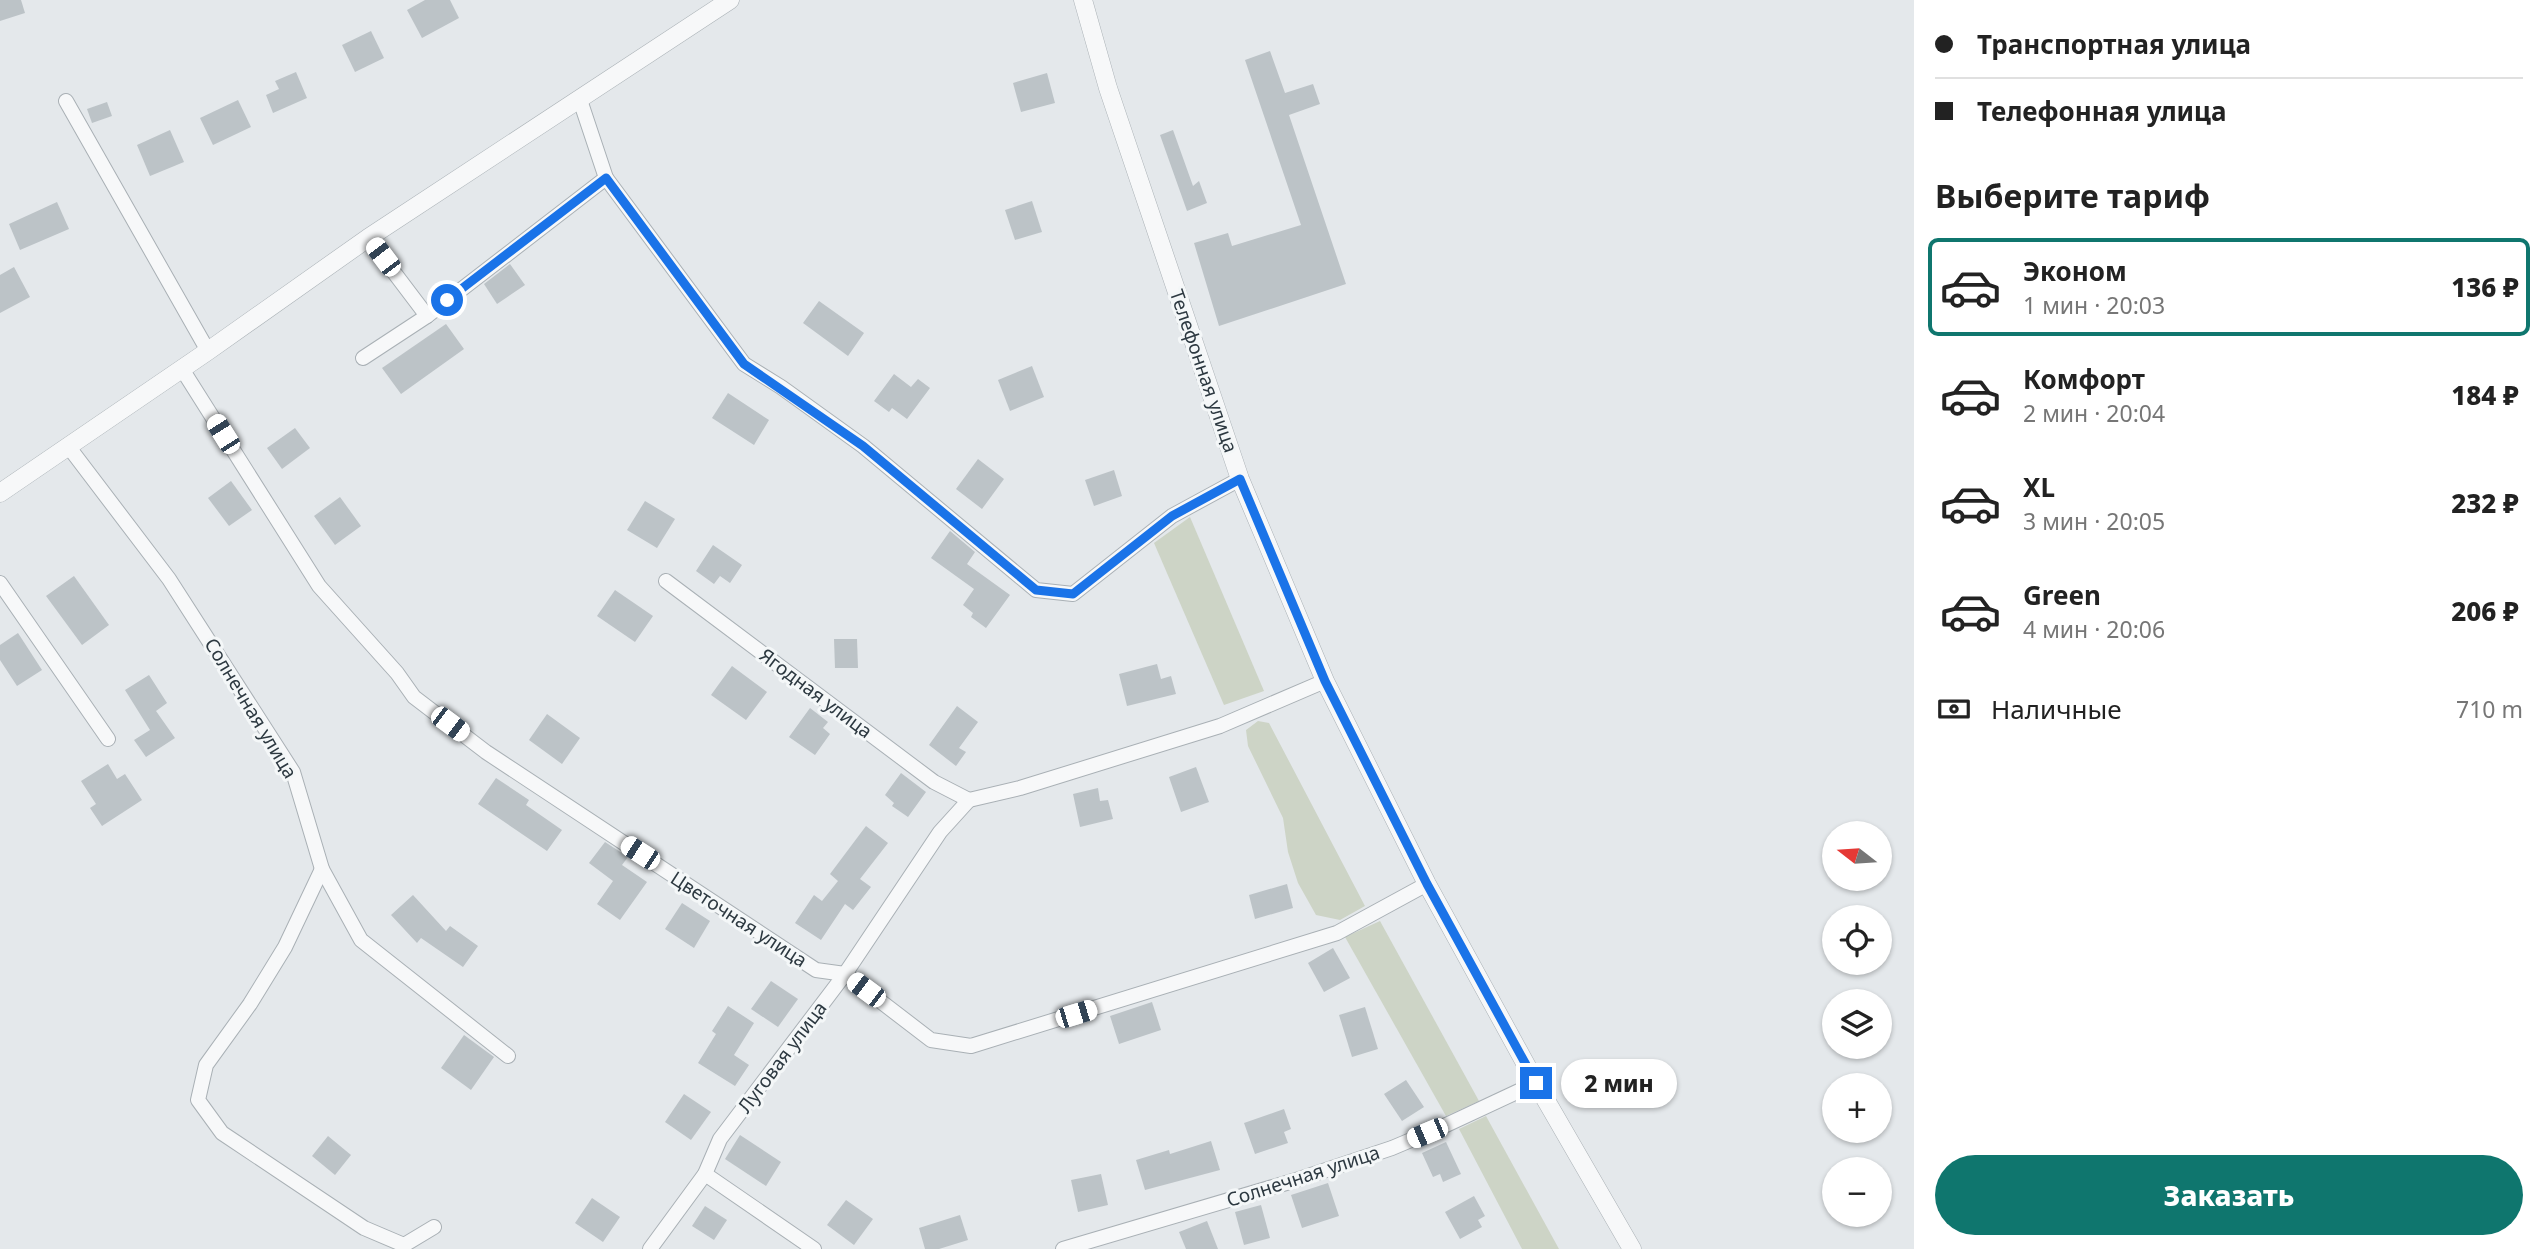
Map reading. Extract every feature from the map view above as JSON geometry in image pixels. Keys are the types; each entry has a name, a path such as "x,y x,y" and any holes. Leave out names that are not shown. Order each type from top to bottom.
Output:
{"street":[{"path":"0,493 368,238 730,0"},
{"name":"Телефонная улица","path":"1083,0 1108,88 1240,479 1325,681 1427,884 1536,1083 1632,1249"},
{"path":"580,100 606,178 744,364 863,446 1036,590 1073,594 1172,516 1240,479"},
{"path":"66,101 208,351"},
{"path":"363,358 427,316 606,178"},
{"path":"368,238 427,316"},
{"name":"Цветочная улица","path":"182,369 319,586 397,673 414,697 486,752 816,970 845,974 932,1041 971,1046 1337,933 1427,884"},
{"name":"Солнечная улица","path":"68,446 169,579 293,772 322,869 361,940 508,1056"},
{"name":"Ягодная улица","path":"666,581 934,782 969,800"},
{"path":"0,583 108,739"},
{"path":"969,800 1020,788 1220,726 1325,681"},
{"name":"Луговая улица","path":"650,1249 705,1174 720,1139 845,974 940,832 969,800"},
{"path":"322,869 285,947 250,1004 206,1065 198,1100 222,1133 364,1228 404,1245 434,1227"},
{"name":"Солнечная улица","path":"1063,1249 1293,1181 1392,1148 1536,1083"},
{"path":"705,1174 814,1249"}],"shaded area":[{"path":"1190,517 1264,691 1224,705 1154,543"},
{"path":"1258,721 1269,723 1365,906 1340,920 1316,915 1298,883 1288,852 1283,818 1248,746 1246,730"},
{"path":"1380,921 1479,1101 1446,1116 1345,937"},
{"path":"1486,1116 1559,1249 1522,1249 1459,1129"}],"building":[{"path":"0,0 21,0 25,13 0,21"},
{"path":"425,0 450,0 459,18 422,38 407,10"},
{"path":"371,31 384,58 355,72 342,45"},
{"path":"1270,51 1285,93 1313,84 1320,104 1289,115 1346,284 1219,326 1194,243 1228,233 1232,246 1301,225 1245,60"},
{"path":"296,72 307,98 273,113 266,95 279,89 275,81"},
{"path":"1047,73 1055,103 1021,112 1013,83"},
{"path":"238,100 251,127 213,145 200,118"},
{"path":"107,102 112,116 92,123 87,109"},
{"path":"170,130 184,162 150,176 137,145"},
{"path":"1173,130 1193,186 1199,181 1207,203 1187,211 1160,135"},
{"path":"1032,201 1042,232 1015,240 1005,210"},
{"path":"57,202 69,229 20,250 9,224"},
{"path":"510,264 525,285 497,304 484,284"},
{"path":"14,267 30,297 0,313 0,275"},
{"path":"819,301 864,333 848,356 803,323"},
{"path":"446,324 464,349 401,394 382,368"},
{"path":"1032,366 1044,397 1010,411 998,380"},
{"path":"894,374 911,387 918,379 930,388 907,419 892,408 889,412 874,401"},
{"path":"728,393 769,420 754,445 712,418"},
{"path":"295,428 310,448 282,469 267,448"},
{"path":"978,459 1004,479 982,509 956,489"},
{"path":"1114,470 1122,496 1094,506 1085,480"},
{"path":"231,481 252,510 229,526 208,498"},
{"path":"340,497 361,526 335,545 314,516"},
{"path":"645,501 675,519 657,548 627,530"},
{"path":"950,531 975,552 967,564 1010,595 986,628 971,617 973,613 963,605 974,589 931,558"},
{"path":"713,545 742,565 730,583 720,576 714,584 696,571"},
{"path":"74,576 109,625 82,645 46,596"},
{"path":"615,590 653,616 635,642 597,616"},
{"path":"18,633 42,670 17,686 0,660 0,645"},
{"path":"834,639 857,639 858,668 835,668"},
{"path":"1157,664 1161,679 1171,676 1176,694 1127,706 1119,674"},
{"path":"732,666 767,692 746,720 711,695"},
{"path":"149,675 167,703 156,711 175,738 146,757 134,740 150,730 125,690"},
{"path":"957,706 978,722 959,748 966,752 956,766 929,745"},
{"path":"810,708 828,722 823,728 830,734 815,755 789,737"},
{"path":"547,714 580,738 562,764 529,740"},
{"path":"108,764 117,779 125,774 142,800 102,826 90,808 96,804 81,781"},
{"path":"1196,767 1209,802 1181,812 1169,777"},
{"path":"901,773 926,792 908,817 892,806 894,803 885,795"},
{"path":"496,778 529,800 526,805 562,830 547,851 478,804"},
{"path":"1098,788 1100,801 1108,800 1113,819 1080,827 1073,794"},
{"path":"866,826 888,843 860,879 871,887 853,910 845,904 821,940 795,923 814,895 822,901 838,881 830,874"},
{"path":"605,842 628,857 622,865 647,882 620,920 597,904 613,881 589,863"},
{"path":"1287,884 1293,908 1255,919 1249,895"},
{"path":"413,895 446,931 450,926 478,946 463,967 421,938 417,943 391,915"},
{"path":"682,903 710,921 694,948 665,929"},
{"path":"1333,948 1350,978 1324,992 1308,963"},
{"path":"771,981 798,999 778,1027 751,1009"},
{"path":"1152,1002 1161,1030 1119,1044 1110,1016"},
{"path":"728,1006 754,1023 734,1055 749,1065 735,1086 698,1063 716,1034 712,1031"},
{"path":"1365,1007 1378,1049 1352,1057 1339,1015"},
{"path":"464,1035 494,1057 471,1090 441,1068"},
{"path":"1406,1080 1424,1107 1402,1121 1384,1094"},
{"path":"684,1094 711,1112 691,1140 665,1122"},
{"path":"1284,1109 1291,1129 1284,1132 1288,1143 1255,1154 1244,1123"},
{"path":"740,1135 781,1162 766,1186 725,1159"},
{"path":"328,1136 351,1155 335,1175 312,1156"},
{"path":"1211,1141 1220,1170 1145,1190 1136,1160 1169,1150 1170,1154"},
{"path":"1446,1142 1461,1174 1443,1182 1440,1174 1433,1177 1422,1153"},
{"path":"1101,1174 1108,1205 1078,1212 1071,1180"},
{"path":"1328,1183 1339,1216 1302,1228 1291,1195"},
{"path":"1474,1196 1485,1216 1478,1220 1482,1227 1460,1239 1445,1212"},
{"path":"592,1198 620,1217 603,1242 575,1223"},
{"path":"846,1200 873,1219 854,1245 827,1225"},
{"path":"1261,1205 1270,1238 1244,1245 1235,1212"},
{"path":"705,1206 727,1220 714,1240 692,1226"},
{"path":"960,1215 968,1240 939,1249 925,1249 919,1228"},
{"path":"1207,1221 1218,1249 1186,1249 1179,1232"}],"route":[{"path":"447,300 606,178 744,364 863,446 1036,590 1073,594 1172,516 1240,479 1325,681 1427,884 1536,1083"}]}
